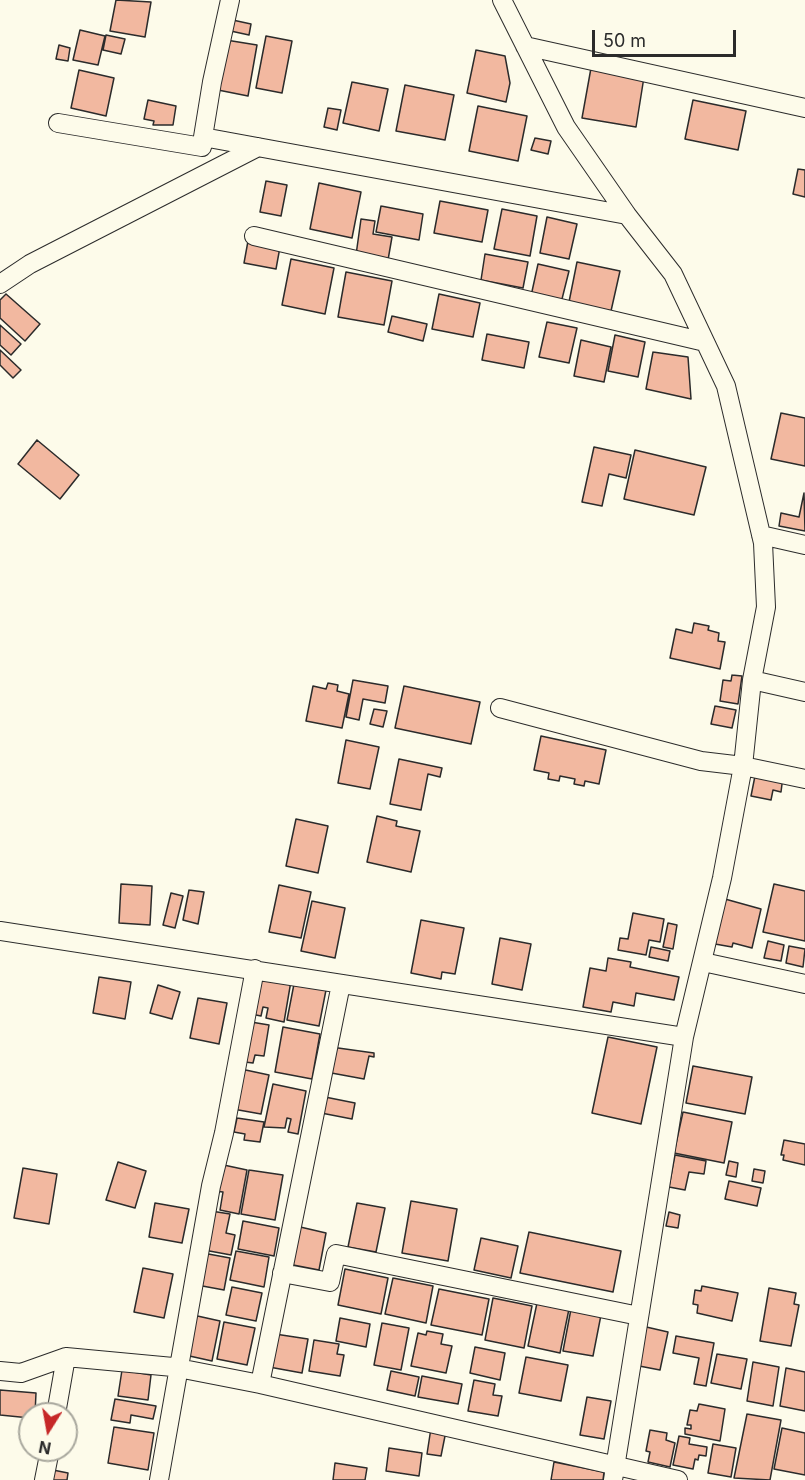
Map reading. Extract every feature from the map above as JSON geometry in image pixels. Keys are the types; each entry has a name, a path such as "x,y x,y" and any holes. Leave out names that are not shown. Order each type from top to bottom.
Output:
{"street":[{"path":"58,123 202,147 230,0"},
{"path":"502,0 566,127 627,215 673,274 726,386 761,535 766,607 752,680 743,766 722,878 684,1037 614,1473"},
{"path":"525,46 805,108"},
{"path":"203,137 627,215"},
{"path":"0,284 30,264 258,147"},
{"path":"254,236 705,342"},
{"path":"761,535 805,544"},
{"path":"752,680 805,692"},
{"path":"500,708 701,761 743,766 805,779"},
{"path":"0,931 684,1037"},
{"path":"703,962 805,984"},
{"path":"159,1480 211,1186 224,1133 255,969"},
{"path":"260,1384 341,984"},
{"path":"282,1273 330,1282 336,1254 639,1316"},
{"path":"58,1402 66,1357"},
{"path":"0,1371 21,1373 66,1357 179,1369 260,1384 614,1473 678,1480"},
{"path":"44,1480 48,1462"}],"building":[{"path":"116,0 151,2 145,37 110,31"},
{"path":"228,19 251,24 249,35 226,30"},
{"path":"80,30 105,36 98,65 73,60"},
{"path":"106,35 125,39 121,54 103,50"},
{"path":"266,36 292,41 282,93 256,88"},
{"path":"226,40 257,45 248,96 218,90"},
{"path":"59,45 70,48 68,61 56,59"},
{"path":"476,50 505,56 510,83 506,102 467,93"},
{"path":"591,68 644,77 636,127 582,118"},
{"path":"79,70 114,78 106,116 71,108"},
{"path":"352,82 388,89 379,131 343,123"},
{"path":"405,85 454,95 445,140 396,131"},
{"path":"148,100 176,106 173,125 153,125 154,121 144,119"},
{"path":"693,100 746,111 738,150 685,139"},
{"path":"478,106 527,116 518,161 469,151"},
{"path":"328,108 341,110 337,130 324,127"},
{"path":"535,138 551,141 548,154 531,150"},
{"path":"798,169 805,170 805,197 793,194"},
{"path":"266,181 287,185 281,216 260,212"},
{"path":"319,183 361,192 352,238 310,229"},
{"path":"440,201 488,210 482,242 434,233"},
{"path":"381,206 423,214 419,240 376,232"},
{"path":"502,209 537,216 530,256 494,249"},
{"path":"547,217 577,224 569,259 540,253"},
{"path":"361,219 375,221 373,234 392,237 388,260 356,255"},
{"path":"248,241 280,247 276,269 244,263"},
{"path":"485,254 528,262 523,288 481,280"},
{"path":"291,259 334,268 325,314 282,305"},
{"path":"577,262 620,271 611,311 569,302"},
{"path":"538,264 569,271 561,303 531,296"},
{"path":"346,272 392,281 384,325 338,317"},
{"path":"6,294 40,324 25,341 0,318 0,300"},
{"path":"439,294 480,303 473,337 432,329"},
{"path":"392,316 427,324 423,341 388,332"},
{"path":"547,322 577,328 569,363 539,357"},
{"path":"0,325 21,344 11,355 0,345"},
{"path":"487,334 529,342 524,368 482,360"},
{"path":"615,335 645,342 638,377 608,371"},
{"path":"581,340 611,347 604,382 574,376"},
{"path":"0,350 21,370 13,378 0,365"},
{"path":"653,352 688,357 691,399 646,389"},
{"path":"781,413 805,418 805,466 771,459"},
{"path":"37,440 79,475 60,499 18,464"},
{"path":"594,447 631,455 626,478 609,474 602,506 582,502"},
{"path":"635,450 706,467 694,515 624,499"},
{"path":"804,493 805,531 779,526 781,513 799,517"},
{"path":"694,623 709,626 708,630 719,633 718,641 725,642 720,669 670,658 676,629 692,633"},
{"path":"732,675 742,676 738,704 720,701 723,680 731,681"},
{"path":"353,680 388,686 385,703 363,699 359,720 346,717"},
{"path":"328,683 338,685 337,691 349,694 342,728 306,721 313,686 326,689"},
{"path":"404,686 480,702 471,744 395,728"},
{"path":"715,706 736,710 732,728 711,724"},
{"path":"374,709 387,711 383,727 370,724"},
{"path":"541,736 606,750 599,784 585,781 584,786 574,784 575,779 560,776 559,781 548,779 549,773 534,770"},
{"path":"346,740 379,747 370,789 338,783"},
{"path":"399,759 442,768 440,777 428,774 421,810 390,804"},
{"path":"756,771 783,776 781,792 773,790 771,800 751,796"},
{"path":"377,816 397,821 396,826 420,831 411,872 367,862"},
{"path":"296,819 328,826 318,873 286,866"},
{"path":"121,884 152,886 150,925 119,923"},
{"path":"774,884 805,891 805,941 763,932"},
{"path":"279,885 311,892 301,938 269,932"},
{"path":"189,890 204,892 198,924 183,920"},
{"path":"171,893 183,896 175,928 163,925"},
{"path":"725,899 761,909 752,948 733,943 732,947 715,944"},
{"path":"312,901 345,908 335,958 301,951"},
{"path":"633,913 664,919 660,942 649,940 646,955 618,950 620,938 628,939"},
{"path":"421,920 464,928 455,974 442,972 441,979 411,973"},
{"path":"668,923 677,925 673,949 663,947"},
{"path":"500,938 531,944 522,990 492,984"},
{"path":"768,941 784,945 781,961 764,958"},
{"path":"789,946 805,949 803,967 786,963"},
{"path":"651,947 670,951 668,961 649,957"},
{"path":"608,958 631,962 630,967 679,977 674,1000 636,993 634,1006 613,1002 611,1012 583,1007 590,968 606,971"},
{"path":"258,975 291,981 284,1022 266,1018 268,1008 263,1007 261,1016 251,1014"},
{"path":"99,977 131,982 125,1019 93,1013"},
{"path":"294,984 326,990 319,1026 287,1020"},
{"path":"158,985 180,992 172,1019 150,1013"},
{"path":"198,998 227,1003 219,1044 190,1038"},
{"path":"251,1022 269,1025 264,1056 255,1055 253,1063 245,1062"},
{"path":"283,1027 320,1034 312,1079 275,1072"},
{"path":"608,1037 657,1047 641,1124 592,1113"},
{"path":"331,1047 374,1053 374,1057 369,1056 364,1079 326,1072"},
{"path":"693,1066 752,1077 745,1114 686,1103"},
{"path":"241,1069 269,1075 261,1114 233,1109"},
{"path":"273,1084 306,1091 298,1134 288,1132 291,1119 287,1118 285,1128 264,1127"},
{"path":"320,1096 355,1103 352,1119 316,1112"},
{"path":"683,1112 732,1122 724,1163 674,1153"},
{"path":"237,1118 264,1122 260,1142 244,1140 245,1134 234,1132"},
{"path":"784,1140 805,1144 805,1165 783,1160 784,1155 781,1155"},
{"path":"675,1155 706,1161 704,1174 689,1172 685,1190 669,1187"},
{"path":"729,1161 738,1163 736,1177 726,1175"},
{"path":"118,1162 146,1171 135,1208 106,1200"},
{"path":"219,1164 247,1170 239,1214 220,1210 223,1192 214,1191"},
{"path":"23,1168 57,1174 49,1224 14,1218"},
{"path":"754,1169 765,1171 763,1183 752,1181"},
{"path":"249,1170 283,1175 275,1220 241,1214"},
{"path":"729,1181 761,1188 757,1206 725,1199"},
{"path":"411,1201 457,1209 448,1261 402,1253"},
{"path":"155,1203 189,1209 182,1243 149,1237"},
{"path":"357,1203 385,1208 376,1252 348,1247"},
{"path":"211,1211 230,1214 226,1233 235,1235 231,1255 204,1250"},
{"path":"669,1212 680,1215 678,1228 666,1226"},
{"path":"243,1221 279,1228 274,1256 238,1249"},
{"path":"296,1226 326,1233 319,1270 288,1264"},
{"path":"529,1232 621,1251 613,1292 520,1273"},
{"path":"481,1238 518,1246 511,1278 474,1270"},
{"path":"236,1251 269,1257 264,1287 230,1280"},
{"path":"203,1253 230,1258 224,1290 197,1285"},
{"path":"143,1268 173,1274 164,1318 134,1312"},
{"path":"345,1269 388,1278 381,1314 338,1305"},
{"path":"393,1278 433,1286 426,1323 385,1314"},
{"path":"702,1286 738,1293 732,1321 697,1313 698,1305 693,1304 695,1290 701,1291"},
{"path":"232,1287 262,1293 256,1321 226,1315"},
{"path":"769,1288 796,1293 794,1304 799,1305 791,1346 760,1341"},
{"path":"439,1289 489,1299 482,1335 431,1325"},
{"path":"493,1298 532,1306 524,1348 485,1340"},
{"path":"537,1303 569,1309 560,1353 528,1346"},
{"path":"571,1309 601,1315 593,1356 563,1351"},
{"path":"193,1315 220,1321 212,1361 185,1355"},
{"path":"340,1318 370,1324 366,1347 336,1341"},
{"path":"224,1322 255,1328 247,1365 217,1359"},
{"path":"382,1323 409,1328 401,1370 374,1365"},
{"path":"642,1326 668,1332 660,1370 634,1365"},
{"path":"427,1331 443,1334 441,1344 452,1346 446,1373 411,1366 418,1333 426,1335"},
{"path":"275,1334 308,1339 302,1373 269,1367"},
{"path":"676,1336 714,1343 706,1386 694,1384 699,1358 673,1353"},
{"path":"314,1340 339,1344 337,1354 344,1355 340,1376 309,1371"},
{"path":"475,1347 505,1353 500,1380 470,1373"},
{"path":"717,1354 747,1359 741,1389 711,1383"},
{"path":"526,1357 568,1365 561,1401 519,1393"},
{"path":"753,1362 779,1367 773,1406 747,1401"},
{"path":"786,1368 805,1372 805,1411 780,1406"},
{"path":"122,1370 151,1375 148,1400 118,1396"},
{"path":"391,1371 419,1377 415,1396 387,1390"},
{"path":"422,1376 462,1384 458,1404 418,1397"},
{"path":"474,1380 495,1384 493,1395 502,1396 498,1416 468,1411"},
{"path":"0,1390 36,1393 36,1402 18,1402 18,1417 0,1415"},
{"path":"587,1397 611,1401 604,1439 580,1435"},
{"path":"115,1399 156,1406 153,1419 131,1415 130,1423 111,1420"},
{"path":"699,1404 725,1409 720,1441 685,1434 685,1428 691,1429 691,1425 687,1425 690,1410 697,1411"},
{"path":"747,1414 781,1420 770,1480 734,1478"},
{"path":"114,1427 154,1433 148,1470 108,1463"},
{"path":"431,1428 446,1431 441,1456 427,1454"},
{"path":"782,1428 805,1433 805,1475 774,1469"},
{"path":"650,1430 667,1433 666,1440 675,1443 670,1467 648,1462 650,1452 646,1451"},
{"path":"679,1436 690,1438 689,1444 707,1447 706,1456 699,1455 698,1460 695,1459 693,1469 673,1465"},
{"path":"713,1444 736,1448 731,1477 708,1473"},
{"path":"389,1448 422,1453 419,1476 386,1471"},
{"path":"554,1462 604,1472 603,1480 551,1480"},
{"path":"335,1463 367,1468 365,1480 333,1480"},
{"path":"53,1470 68,1473 67,1480 52,1480"}]}
